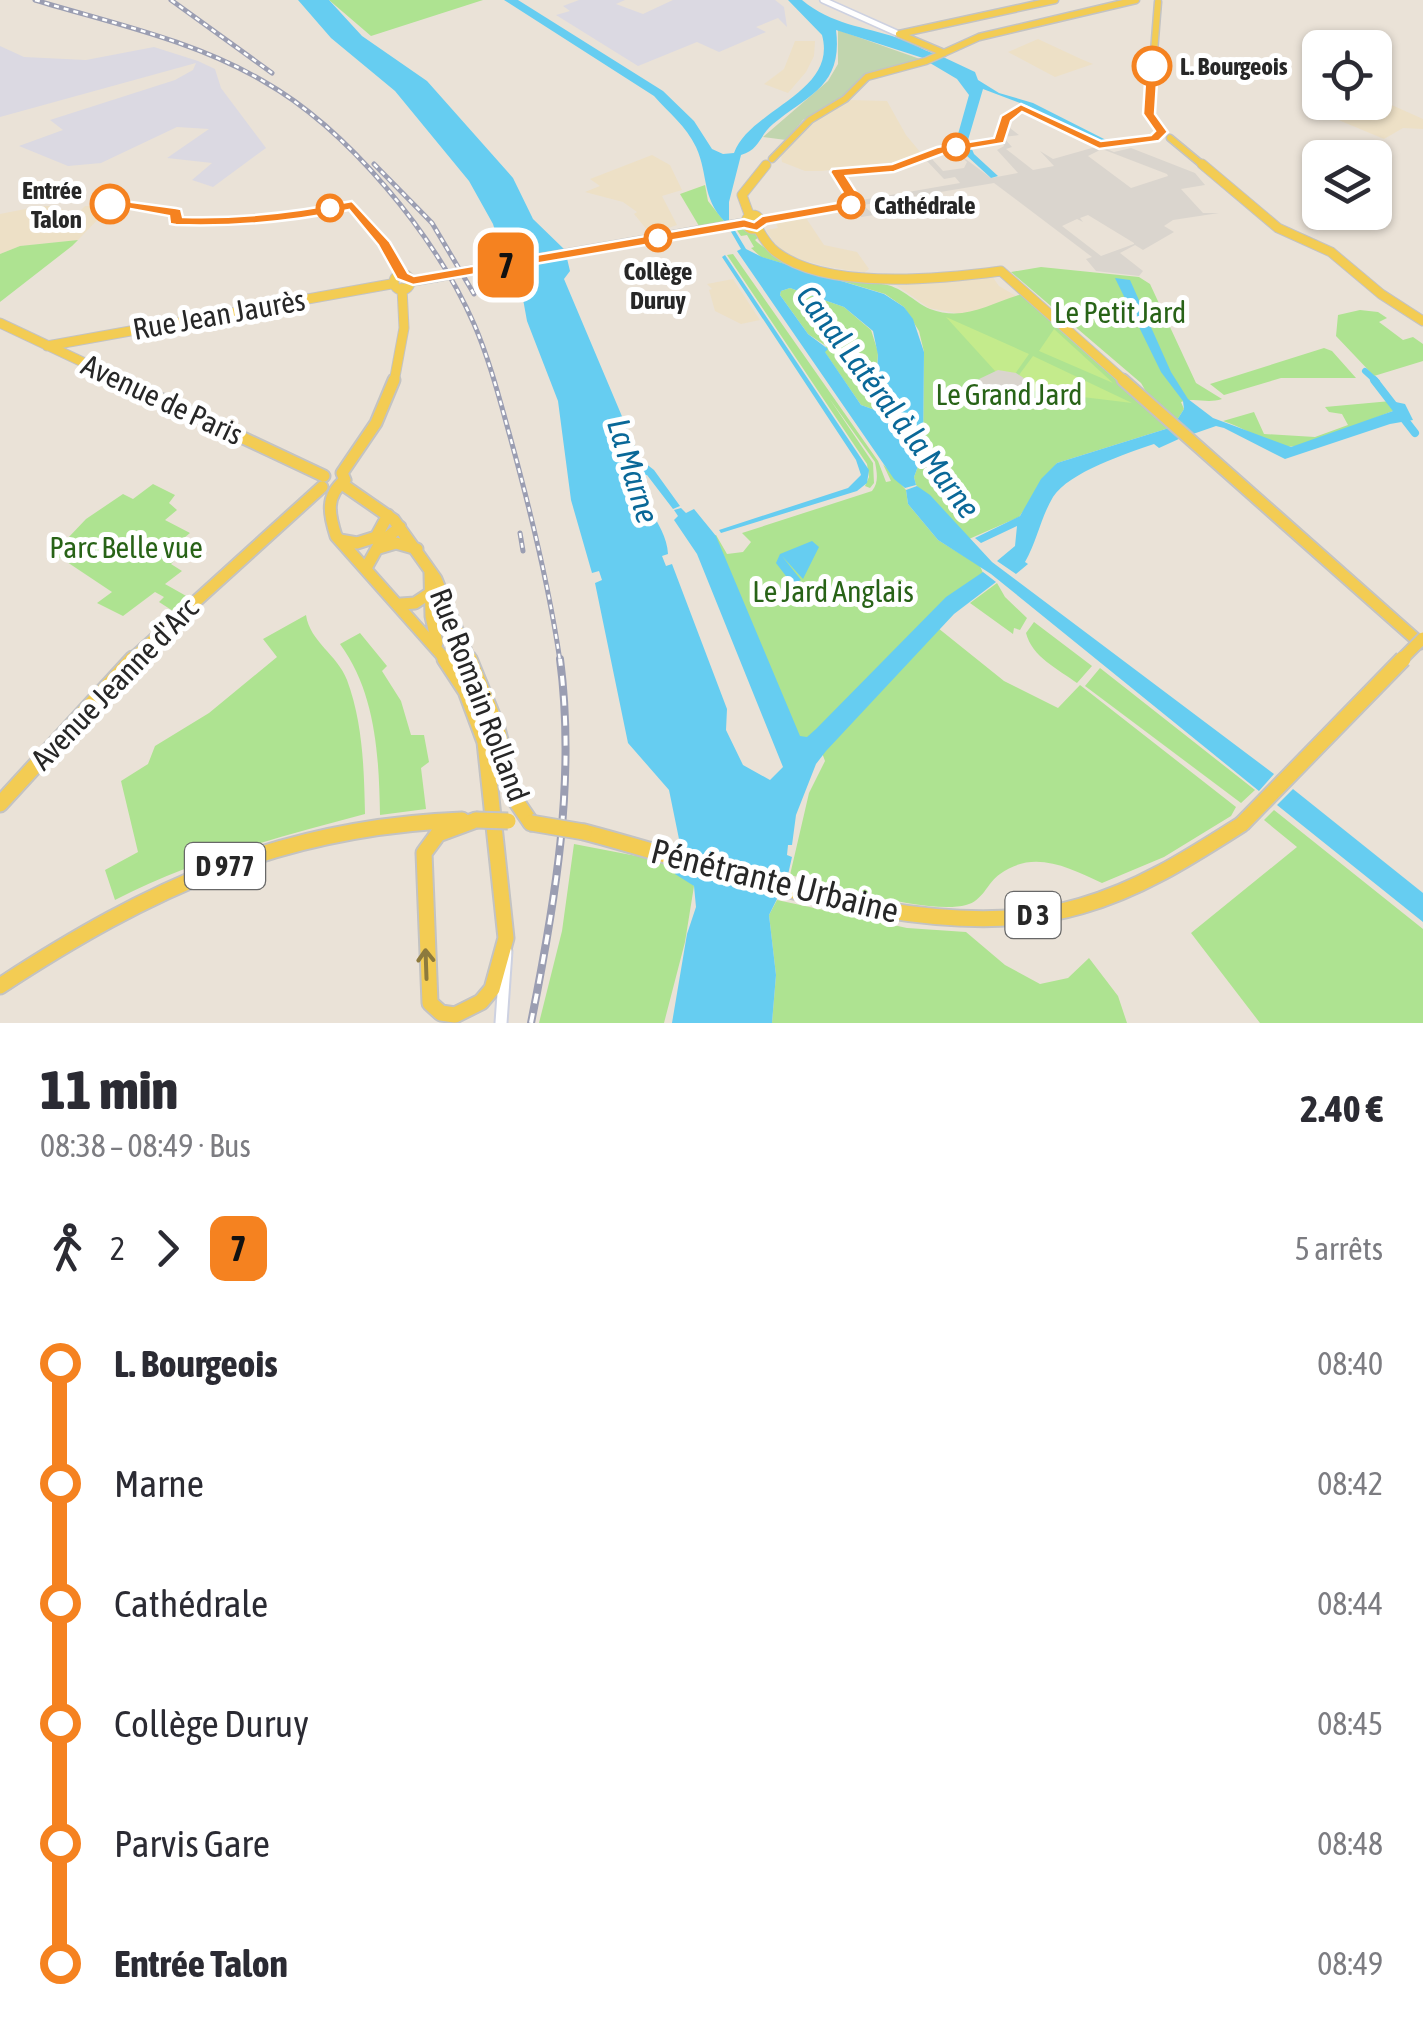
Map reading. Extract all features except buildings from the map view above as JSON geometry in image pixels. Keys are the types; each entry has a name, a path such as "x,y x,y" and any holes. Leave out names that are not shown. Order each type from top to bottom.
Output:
{"main road":[{"path":"899,34 1055,0"},
{"path":"744,221 742,195 769,162 810,120 845,99 867,77 926,61 976,38 1134,0 1154,2 1149,114 1161,132 1159,136 1170,138 1276,224 1331,252 1380,294 1423,321"},
{"path":"899,34 943,54"},
{"path":"397,286 413,280 762,220 757,227 772,248 787,258 859,276 906,278 1001,270 1422,640"},
{"name":"Rue Jean Jaurès","path":"47,346 397,286"},
{"name":"Avenue Jeanne d'Arc","path":"0,804 115,675 333,482 375,430 390,393 404,326 397,286"},
{"name":"Avenue de Paris","path":"0,323 333,482"},
{"path":"333,482 328,510 340,540 439,650 466,691 485,742 506,938 492,988 482,1002 454,1014 441,1013 430,1003 424,854 430,840 440,832 476,820"},
{"name":"Rue Romain Rolland","path":"333,482 388,515 430,568 496,725 516,801 530,824"},
{"path":"340,540 357,543 376,537 388,515"},
{"path":"366,568 376,550 400,527"},
{"path":"376,550 396,543 418,549"},
{"path":"430,568 431,616 439,650"},
{"path":"401,604 415,603 430,593"},
{"path":"416,624 431,616"},
{"name":"Pénétrante Urbaine","path":"476,820 584,832 804,894 922,917 987,919 1038,914 1100,900 1155,880 1200,854 1242,824 1422,640"},
{"name":"D 977","path":"0,986 112,917 210,871 334,833 415,821 476,820"}],"street":[{"path":"823,0 899,34"},
{"path":"501,1023 508,970 506,938"}],"shaded area":[{"path":"579,0 625,0 616,4 643,14 673,0 775,0 784,7 787,27 778,18 756,27 766,32 719,52 697,42 638,66 556,15 570,11 563,6"},
{"path":"1038,39 1093,64 1055,77 1008,52"},
{"path":"795,41 815,41 814,56 806,72 788,93 764,84 784,69"},
{"path":"0,46 24,57 86,60 154,47 198,61 215,69 221,88 266,148 213,187 192,180 212,163 167,158 209,129 177,127 101,163 68,166 19,146 63,130 50,120 175,80 193,70 196,63 0,117"},
{"path":"849,100 887,101 921,153 909,160 822,171 805,171 782,162 781,155 811,123"},
{"path":"1392,105 1423,119 1423,129 1403,128 1384,139 1339,120 1392,120"},
{"path":"1006,125 1019,135 1003,137 1012,147 1006,149 1033,170 1054,166 1040,151 1053,159 1099,146 1114,152 1131,148 1195,173 1205,185 1181,189 1203,213 1219,213 1173,220 1164,226 1174,232 1143,250 1135,245 1120,253 1143,271 1139,276 1096,271 1086,259 1092,257 994,183 863,205 874,215 861,217 855,208 856,201 960,183 955,177 944,179 927,161 932,159 943,171 964,168 967,162 955,151 991,178 1018,173 997,150 1004,146 1001,138","holes":["1102,149 1167,174 1168,176 1131,188 1088,156","1088,215 1134,243 1134,244 1101,256 1062,226 1077,219 1083,222 1080,218"]},
{"path":"652,155 670,165 682,190 662,196 677,225 654,233 623,202 585,192 600,186 590,179"},
{"path":"56,206 69,213 78,213 85,206 121,206 122,210 103,214 78,240 20,246 0,254 0,214"},
{"path":"804,215 824,245 857,252 869,269 864,273 824,266 778,249 766,230 778,228 775,221"},
{"path":"992,276 999,286 1016,296 966,315 929,308 896,285 881,284 880,280"},
{"path":"733,279 760,320 741,324 715,311 709,290 712,289 707,284"},
{"path":"998,370 1016,373 1030,382 1034,388 1032,400 1009,408 983,397 979,379"}],"green space":[{"path":"329,0 483,0 371,36"},
{"path":"838,30 920,59 862,76 846,94 803,120 786,140 763,137 828,81 838,64"},
{"path":"705,185 708,201 724,221 699,226 680,194"},
{"name":"Le Grand Jard","path":"736,229 753,230 759,237 755,240 779,255 880,280 930,309 966,312 1022,294 1169,428 1057,463 1019,517 969,539 916,485 914,477 923,453 924,352 919,331 904,307 885,294 761,257 751,248 754,247 747,235 741,236"},
{"path":"78,240 0,302 0,254 20,246"},
{"name":"Le Jard Anglais","path":"733,254 878,461 886,482 891,481 883,464 906,490 908,504 938,540 980,566 983,573 814,744 795,744 708,538 716,535 727,554 743,552 751,542 742,533 872,491 877,481 876,466 829,398 873,463 874,483 870,488 865,486 869,477 867,464 727,255"},
{"name":"Le Petit Jard","path":"1041,267 1139,277 1150,284 1196,383 1222,399 1181,402 1184,409 1177,420 1148,395 1141,383 1011,272"},
{"path":"790,288 844,307 871,330 878,352 875,410 861,405 824,351 826,346 808,334 780,295"},
{"path":"1360,310 1378,312 1387,318 1379,322 1403,340 1413,337 1423,344 1423,361 1374,376 1336,336 1338,315"},
{"path":"946,317 1029,354 1015,374 996,372"},
{"path":"1054,329 1113,383 1039,351"},
{"path":"1324,348 1332,351 1356,378 1281,378 1224,395 1210,384"},
{"path":"1033,356 1132,403 1033,391 1019,375"},
{"path":"1391,401 1393,411 1320,440 1291,447 1223,421 1254,412 1264,434 1315,437 1348,425 1342,414 1329,412 1325,407"},
{"name":"Parc Belle vue","path":"153,484 175,495 169,503 177,510 165,520 190,533 172,548 170,555 176,559 171,564 182,571 165,584 188,597 173,611 159,602 164,597 155,592 123,616 97,603 112,592 61,558 49,558 86,519 123,494 133,499"},
{"path":"997,583 1005,597 1027,618 1020,630 1014,628 1013,634 970,603"},
{"path":"306,615 313,633 343,671 352,696 362,746 365,814 206,861 115,900 105,870 138,852 121,781 148,764 155,746 209,713 277,657 263,639"},
{"path":"1034,622 1092,666 1077,683 1034,649 1026,633"},
{"path":"938,628 1004,681 1058,708 1080,685 1236,807 1231,816 1164,857 1102,883 1051,864 1026,863 1000,874 977,900 966,905 904,903 790,875 809,793 825,761 821,750"},
{"path":"360,633 387,666 382,671 401,701 411,735 424,735 429,762 421,768 426,809 380,815 376,748 368,704 340,644"},
{"path":"1100,668 1255,790 1241,803 1085,686"},
{"path":"1274,810 1423,929 1423,1023 1260,1023 1191,933 1297,847 1264,820"},
{"path":"574,844 673,863 694,886 685,942 664,1023 539,1023 562,931"},
{"path":"777,900 907,928 966,932 1005,965 1040,984 1068,978 1089,958 1118,996 1127,1023 772,1023 776,975 769,915"}],"water":[{"name":"La Marne","path":"298,0 329,0 362,36 427,81 513,178 533,219 565,250 570,271 564,279 640,459 654,470 680,506 673,509 647,475 638,476 667,544 668,554 662,556 666,566 672,564 727,709 726,730 743,765 770,780 783,767 697,554 674,520 678,516 674,510 681,508 686,513 694,509 716,536 800,736 807,737 816,729 946,597 983,572 996,582 954,614 816,764 796,815 792,845 788,845 787,855 792,857 787,879 769,915 776,975 772,1023 672,1023 687,934 696,907 694,886 675,874 679,839 669,790 628,743 595,583 602,580 599,571 592,573 571,500 558,401 527,321 521,288 507,269 493,224 469,181 395,91 331,38"},
{"path":"504,0 518,0 663,91 694,121 712,149 723,154 734,153 757,124 817,72 823,55 822,35 788,0 802,0 836,20 935,54 926,59 836,30 834,64 821,87 741,155 729,202 729,222 725,222 712,204 692,139 654,96"},
{"path":"941,56 975,72 978,80 999,93 1033,103 1106,140 1098,143 1028,106 983,89 968,140 974,154 998,176 991,178 955,145 969,95 957,79 930,63"},
{"name":"Canal Latéral à la Marne","path":"734,229 746,249 762,257 884,294 904,307 913,319 924,352 923,453 914,477 916,485 905,488 894,479 737,251 741,249 730,230","holes":["790,288 844,307 873,331 878,355 875,410 861,405 825,352 828,349 808,334 780,295"]},
{"path":"725,255 869,470 867,483 857,491 721,533 719,530 848,488 861,475 856,460 722,257"},
{"path":"1115,278 1130,280 1171,372 1188,399 1213,418 1291,447 1393,411 1391,401 1405,404 1413,420 1285,459 1224,428 1216,426 1193,434 1177,420 1184,409 1183,401 1161,372"},
{"path":"1169,428 1181,438 1159,448 1154,444 1115,458 1061,488 1045,513 1025,562 1028,564 1016,574 997,561 1015,546 1017,526 981,543 975,538 1020,516 1041,479 1057,463"},
{"path":"917,486 992,562 1274,774 1259,791 991,574 938,540 908,504 906,490"},
{"path":"812,541 819,547 803,579 782,556 801,580 792,584 776,563 780,554"},
{"path":"1293,789 1423,893 1423,922 1277,805"}],"waterway":[{"path":"1365,371 1377,382"},
{"path":"1374,380 1415,433"}],"railway":[{"path":"35,0 180,43 263,81 326,127 386,187 437,255 474,324 490,367 532,522 560,661"},
{"path":"171,0 272,73"},
{"path":"374,164 432,223 474,294"},
{"path":"520,533 523,551"},
{"path":"531,1023 555,887 564,796 566,750 560,659"}],"bus line":[{"name":"7","path":"110,204 136,204 176,212 176,221 216,222 300,216 352,205 385,245 402,276 413,280 744,224 757,227 762,220 857,204 837,172 894,168 942,149 1000,141 1006,119 1021,107 1099,145 1155,139 1161,132 1149,114 1152,66"}],"place":[{"name":"L. Bourgeois","path":"1152,66"},
{"name":"Entrée Talon","path":"110,204"},
{"name":"Cathédrale","path":"851,205"},
{"name":"Collège Duruy","path":"658,238"}]}
